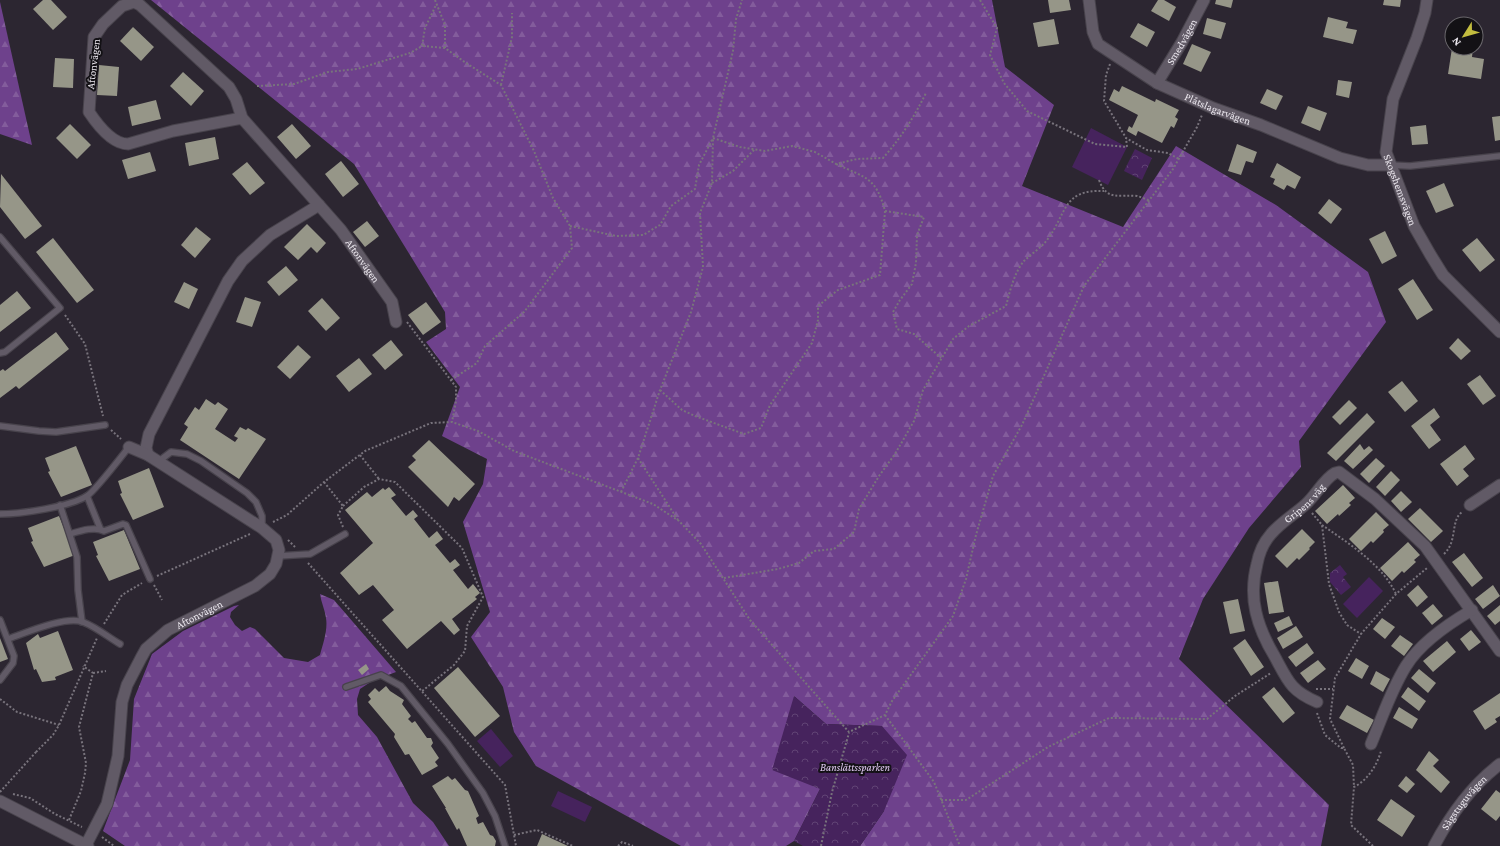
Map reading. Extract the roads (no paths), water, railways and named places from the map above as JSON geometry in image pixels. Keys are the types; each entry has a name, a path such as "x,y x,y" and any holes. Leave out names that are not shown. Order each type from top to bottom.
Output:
{"street":[{"name":"Plåtslagarvägen","path":"1089,0 1093,32 1098,44 1157,83 1207,105 1340,158 1368,165 1390,165"},
{"name":"Smedvägen","path":"1157,83 1182,42 1204,0"},
{"name":"Skogshemsvägen","path":"1427,0 1425,13 1417,38 1392,99 1386,152 1414,226 1440,269 1459,292 1500,332"},
{"name":"Aftonvägen","path":"242,118 173,131 128,144 121,144 116,141 89,112 94,37 103,24 122,6 134,2 140,5 229,87 236,99 242,118 341,230 392,302 396,322"},
{"path":"148,455 146,448 149,434 228,281 242,261 270,235 319,205"},
{"path":"129,447 148,455 262,528 276,540 278,556"},
{"name":"Gripens väg","path":"1317,702 1298,692 1281,668 1259,625 1254,607 1253,577 1258,558 1271,534 1305,505 1332,474 1339,472 1380,504 1436,560 1500,651"},
{"path":"1470,505 1500,484"},
{"name":"Aftonvägen","path":"87,846 107,804 113,781 118,756 122,702 127,685 146,649 168,630 256,586 270,574 276,564 278,556"},
{"path":"1371,744 1394,688 1414,656 1428,641 1472,610"},
{"name":"Sågstuguvägen","path":"1434,846 1446,824 1467,795 1484,776 1500,764"},
{"path":"0,801 87,846"}],"lane":[{"path":"1390,165 1410,166 1500,156"},
{"path":"0,237 60,308 5,352 0,353"},
{"path":"0,426 56,432 105,425"},
{"path":"0,514 19,513 60,505 87,496 129,447"},
{"path":"160,463 163,458 171,452 187,454 201,461 256,502 262,516 262,528"},
{"path":"87,496 100,528"},
{"path":"60,505 77,557 78,590 82,622"},
{"path":"70,534 86,529 100,528 104,531 123,524 126,525 150,579"},
{"path":"278,556 310,554 346,534"},
{"path":"0,620 14,656 13,663 0,680"},
{"path":"8,639 63,622 82,622 120,644"},
{"path":"346,687 381,675 401,686 448,744 483,793 495,816 505,846"}],"park label":[{"name":"Banslättssparken","path":"855,767"}]}
